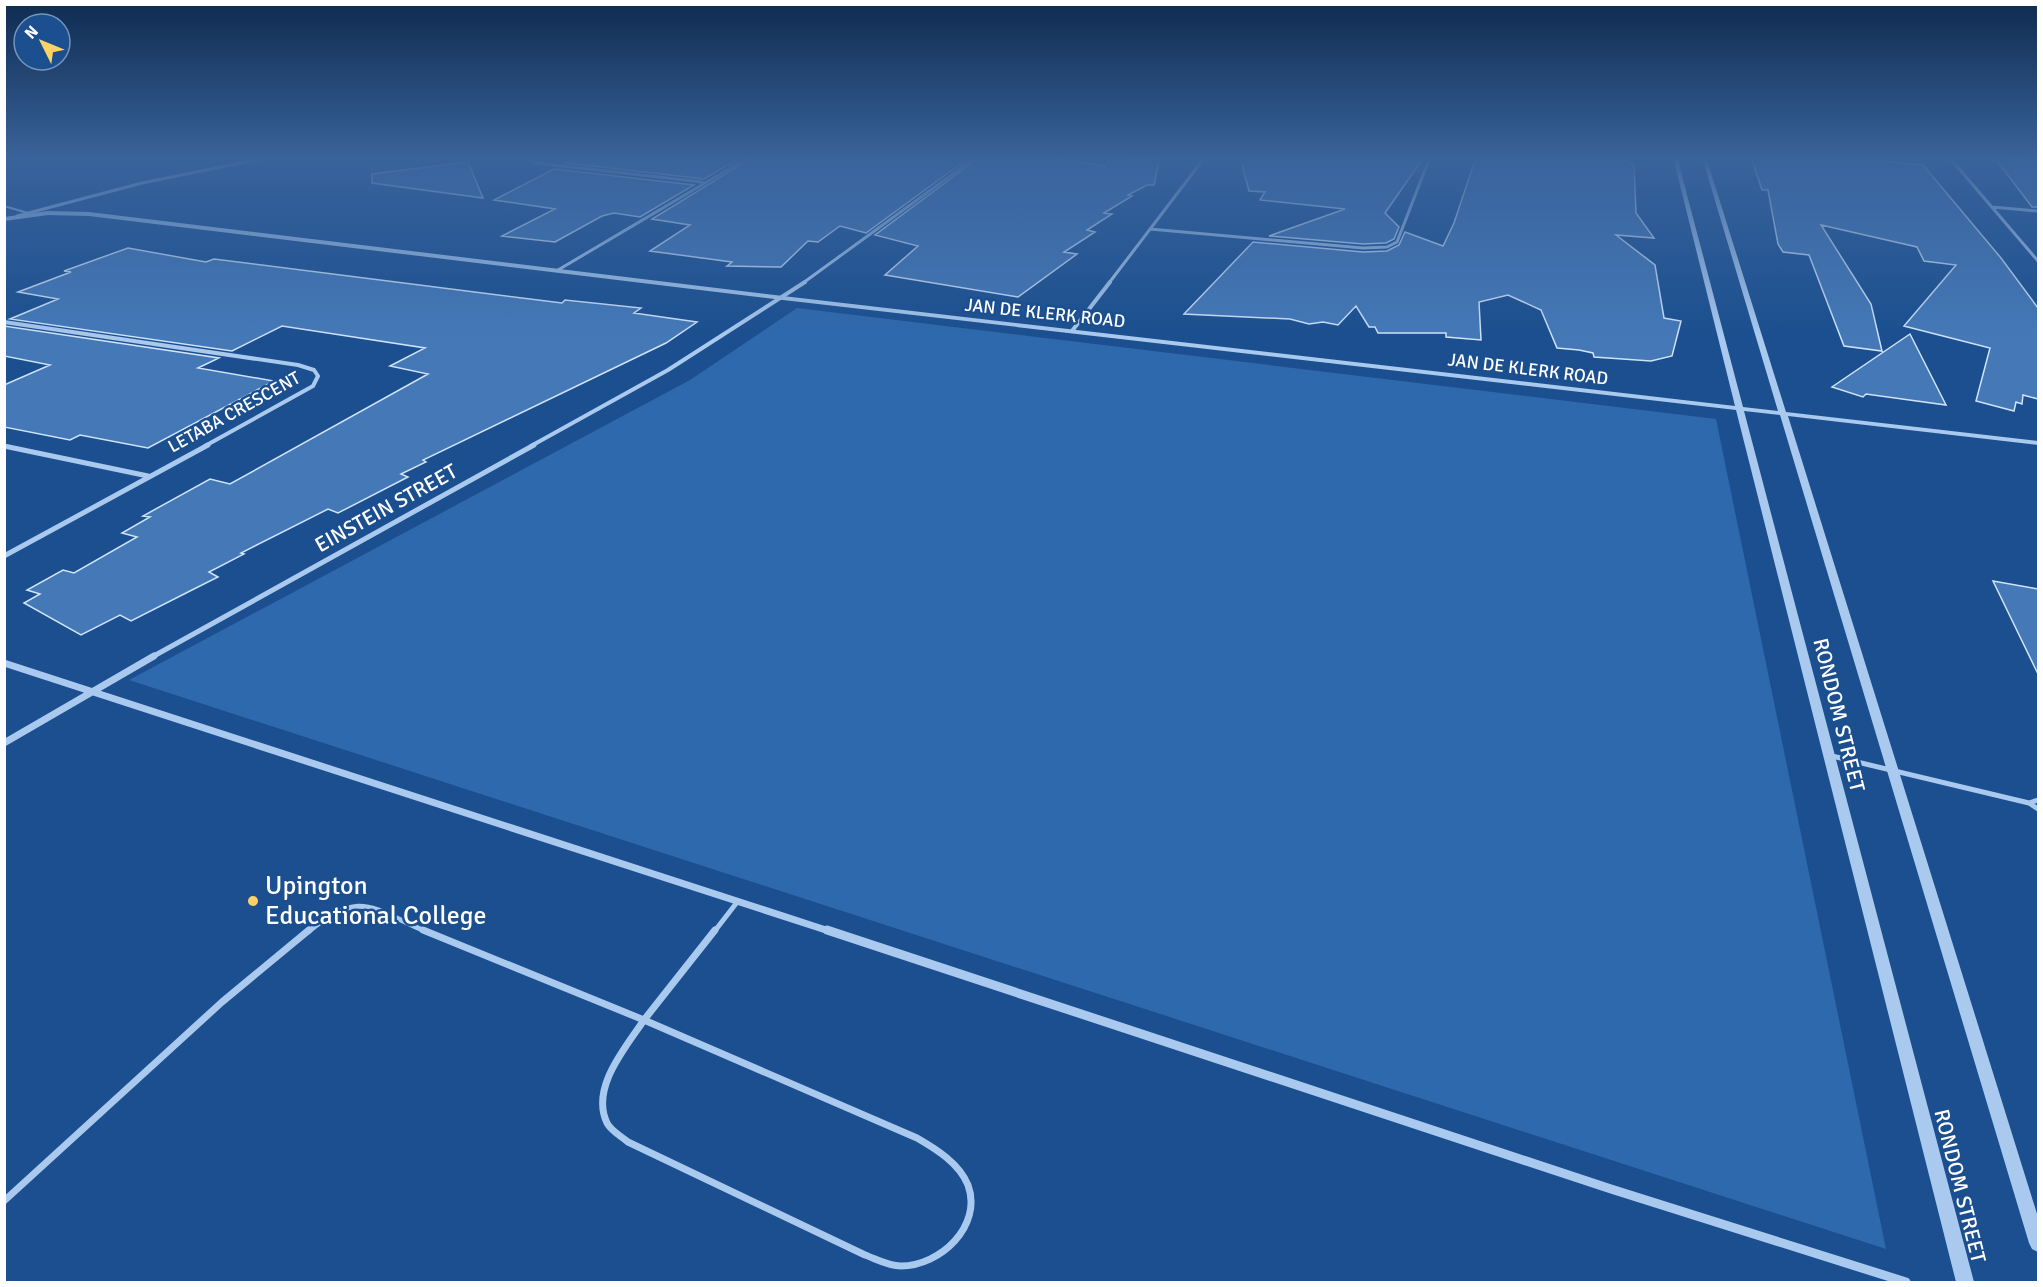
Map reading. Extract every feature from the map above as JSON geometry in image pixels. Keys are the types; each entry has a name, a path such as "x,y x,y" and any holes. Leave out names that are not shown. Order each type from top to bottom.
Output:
{"street":[{"name":"JAN DE KLERK ROAD","path":"115,217 783,298 2038,443"},
{"path":"558,270 645,217"},
{"name":"EINSTEIN STREET","path":"4,743 93,690 668,370 783,298 894,217"},
{"path":"1072,331 1159,217"},
{"path":"1150,229 1363,248 1387,247 1398,243 1408,217"},
{"name":"RONDOM STREET","path":"1691,217 1965,1282"},
{"name":"RONDOM STREET","path":"1723,217 2038,1243"},
{"path":"2001,217 2038,261"},
{"name":"LETABA CRESCENT","path":"4,322 298,365 317,372 317,381 306,391 4,556"},
{"path":"4,446 149,476"},
{"path":"4,663 738,901 1611,1189 1906,1282"}],"lane":[{"path":"1829,756 2029,803 2038,808"},
{"path":"2029,803 2038,800"},
{"path":"4,1202 222,1002 330,915 364,905 645,1020 906,1133 939,1151 959,1173 970,1193 968,1224 951,1246 929,1260 899,1266 865,1255 628,1142 608,1125 602,1109 605,1092 614,1068 645,1020 738,901"}],"shaded area":[{"path":"797,308 1716,419 1886,1249 129,680 690,380"}],"building":[{"path":"539,217 600,217 555,242 502,236"},
{"path":"655,217 888,217 866,233 840,226 818,242 808,241 781,267 727,266 732,262 650,251 690,225 652,219"},
{"path":"899,217 1107,217 1087,230 1095,232 1064,252 1077,254 1018,297 885,275 918,246 875,235"},
{"path":"1322,217 1389,217 1399,227 1394,239 1386,243 1363,244 1269,236"},
{"path":"1456,217 1639,217 1654,238 1616,235 1655,265 1664,318 1681,321 1672,356 1651,361 1594,357 1593,353 1557,348 1541,310 1508,295 1479,302 1481,340 1446,337 1446,333 1378,333 1375,327 1369,327 1356,306 1338,325 1323,322 1309,324 1290,319 1184,314 1253,242 1363,252 1387,251 1399,245 1405,232 1443,246"},
{"path":"1773,217 1967,217 2038,308 2038,399 2023,395 2022,404 2016,402 2014,411 1976,401 1990,348 1904,326 1956,265 1924,261 1917,247 1821,225 1871,304 1882,351 1844,346 1809,255 1783,252 1778,244"},
{"path":"128,248 206,262 214,259 562,303 565,300 641,308 634,313 697,322 666,343 423,460 426,462 401,474 408,477 338,513 328,509 241,553 244,554 209,572 218,577 131,621 120,615 81,635 24,603 40,594 27,590 63,570 74,573 137,537 122,533 150,517 143,516 210,479 230,484 428,374 390,366 425,348 282,326 232,351 10,319 58,299 18,292 71,272 64,271"},
{"path":"4,326 219,358 198,368 274,381 148,448 80,435 70,440 4,427 4,385 50,365 4,356"},
{"path":"1910,334 1946,405 1866,394 1863,397 1832,387"},
{"path":"1993,581 2038,589 2038,674"}],"place":[{"name":"Upington Educational College","path":"253,901"}]}
